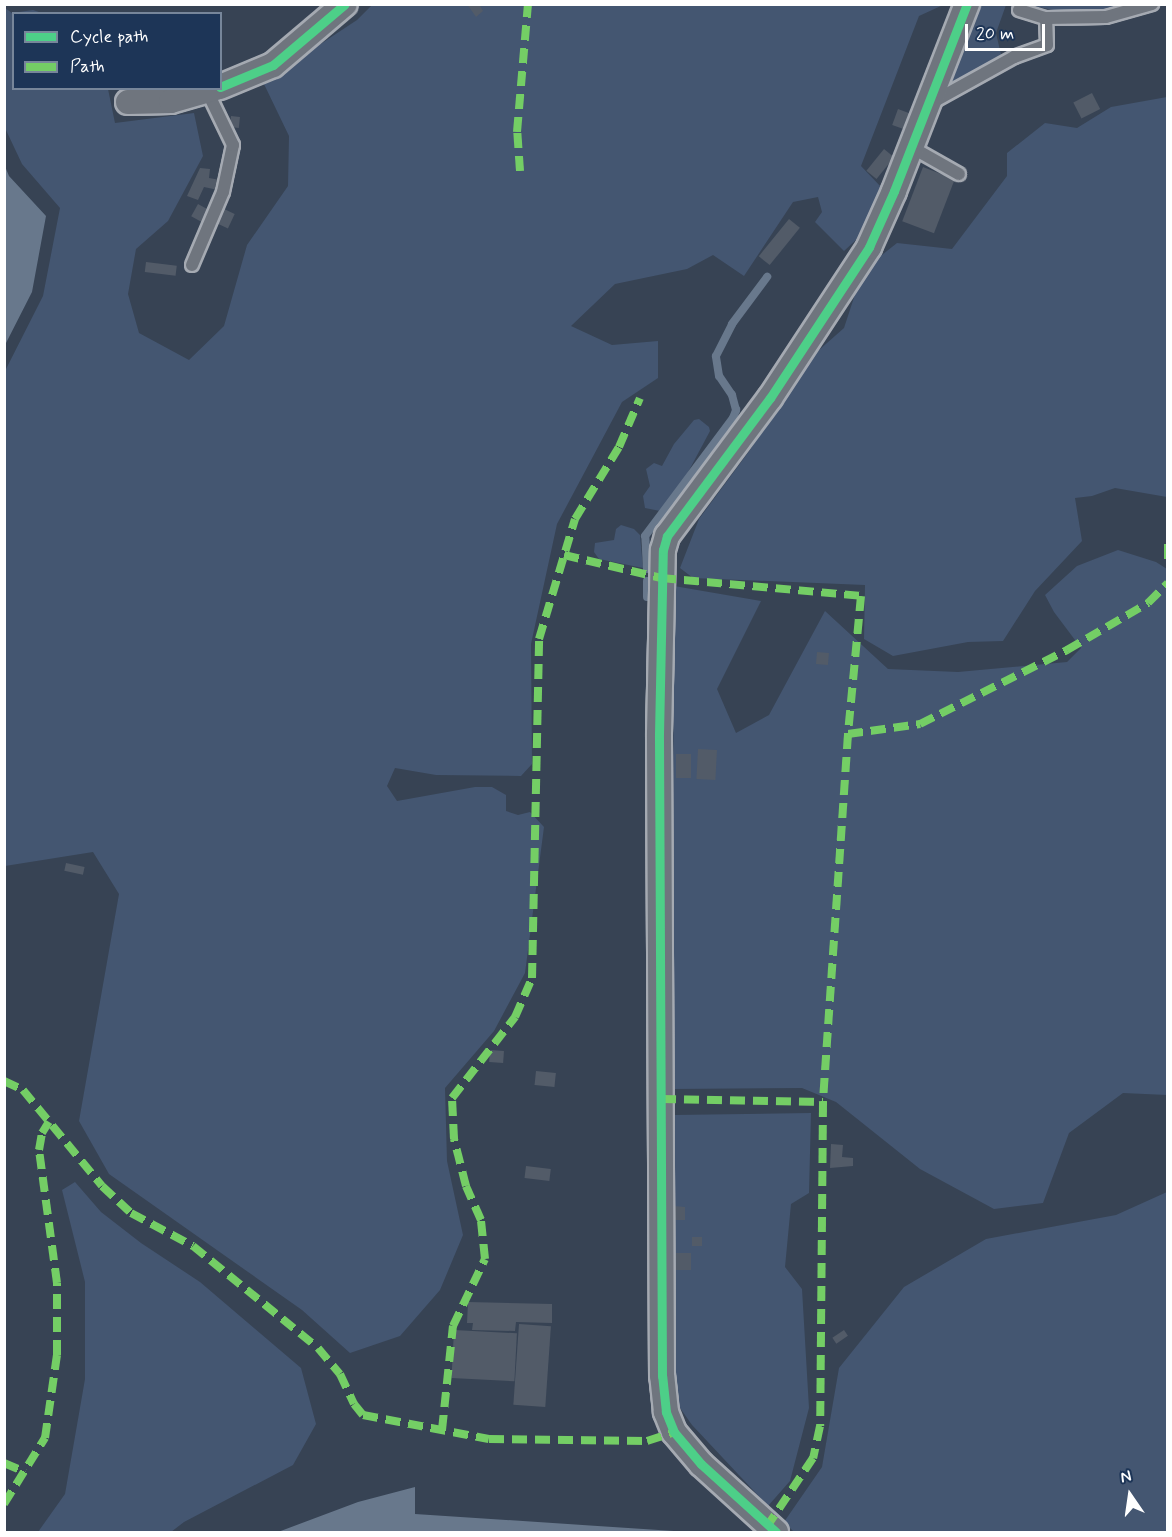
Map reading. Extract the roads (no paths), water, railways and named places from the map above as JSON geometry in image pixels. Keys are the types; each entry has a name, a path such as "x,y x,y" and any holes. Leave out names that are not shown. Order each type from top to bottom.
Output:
{"street":[{"path":"222,86 273,65 345,4"},
{"path":"776,1533 701,1464 674,1432 666,1412 662,1365 659,734 663,550 667,536 770,398 868,247 911,147 967,4"},
{"path":"128,102 171,101 210,90"}],"lane":[{"path":"1019,10 1046,18 1106,17 1152,4"},
{"path":"928,105 1014,57 1047,45 1046,18"},
{"path":"192,265 223,192 233,145 214,90"},
{"path":"911,147 959,174"}],"waterway":[{"path":"647,569 645,536 733,418 736,410 732,395 719,376 716,356 732,324 767,277"},
{"path":"647,581 647,597"}]}
